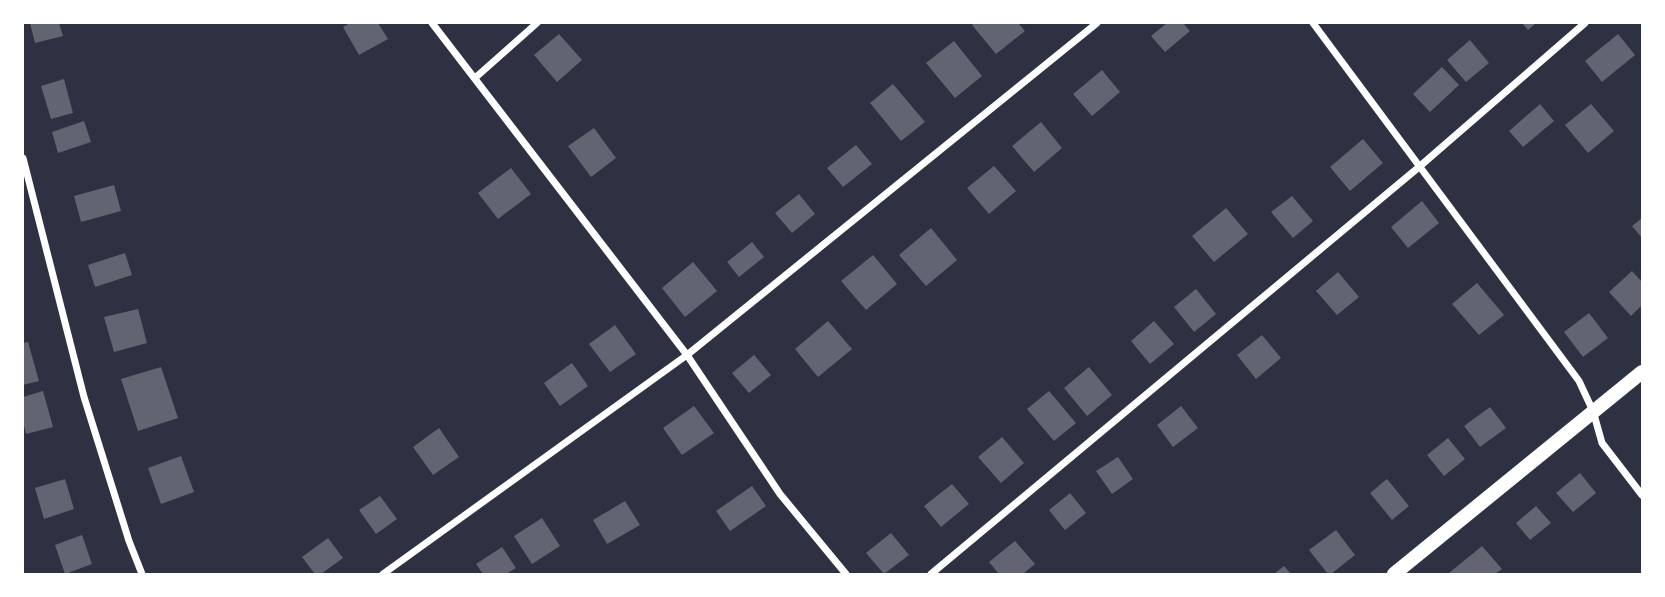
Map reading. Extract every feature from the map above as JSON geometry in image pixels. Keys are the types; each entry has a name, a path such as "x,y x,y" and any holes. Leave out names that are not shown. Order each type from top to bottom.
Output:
{"main road":[{"path":"1394,574 1642,372"}],"street":[{"path":"432,23 687,355 780,494 846,574"},
{"path":"475,78 537,23"},
{"path":"383,574 687,355 1097,23"},
{"path":"1313,23 1579,381 1602,443 1642,495"},
{"path":"931,574 1419,167 1585,23"},
{"path":"23,158 84,397 142,574"}],"building":[{"path":"30,23 59,23 63,36 35,43"},
{"path":"350,23 378,23 388,39 359,55 343,27"},
{"path":"1018,23 1025,31 996,54 972,25"},
{"path":"1167,23 1183,23 1190,31 1165,52 1151,36"},
{"path":"1522,23 1536,23 1528,30"},
{"path":"559,34 582,60 557,82 534,55"},
{"path":"1618,34 1635,55 1602,82 1585,61"},
{"path":"1470,40 1489,63 1466,82 1447,60"},
{"path":"954,41 982,76 955,98 926,63"},
{"path":"1442,67 1459,85 1430,112 1413,94"},
{"path":"1102,70 1120,92 1092,116 1073,94"},
{"path":"64,79 73,113 51,119 41,86"},
{"path":"893,84 925,122 901,141 870,103"},
{"path":"1540,104 1554,121 1523,147 1509,131"},
{"path":"1591,104 1614,131 1588,153 1565,125"},
{"path":"84,121 91,142 58,153 52,132"},
{"path":"1041,122 1062,148 1034,172 1012,146"},
{"path":"594,128 616,158 591,177 568,146"},
{"path":"1363,139 1383,163 1350,191 1330,167"},
{"path":"856,145 872,164 843,187 827,168"},
{"path":"994,166 1016,191 989,214 967,188"},
{"path":"511,168 531,194 498,219 478,193"},
{"path":"114,185 121,211 81,222 74,196"},
{"path":"799,194 815,214 792,233 775,213"},
{"path":"1292,196 1313,221 1293,238 1271,212"},
{"path":"1422,201 1439,223 1408,248 1391,227"},
{"path":"1226,208 1248,234 1214,262 1192,236"},
{"path":"1642,218 1642,238 1632,226"},
{"path":"931,228 957,260 926,286 899,255"},
{"path":"752,242 764,257 739,277 727,262"},
{"path":"125,253 132,275 95,287 88,265"},
{"path":"873,255 897,284 866,310 841,281"},
{"path":"693,262 717,291 685,317 662,288"},
{"path":"1632,271 1642,282 1642,305 1631,316 1609,292"},
{"path":"1338,272 1359,297 1337,315 1316,291"},
{"path":"1477,283 1504,315 1479,335 1452,304"},
{"path":"1196,289 1216,314 1194,332 1174,307"},
{"path":"138,309 147,343 114,352 104,317"},
{"path":"1589,313 1608,338 1583,357 1564,332"},
{"path":"828,321 852,349 818,377 795,349"},
{"path":"1154,321 1174,344 1150,364 1131,341"},
{"path":"615,325 636,354 610,372 589,344"},
{"path":"1262,335 1281,358 1256,379 1237,355"},
{"path":"28,342 39,381 23,385 23,343"},
{"path":"754,355 771,375 749,393 732,373"},
{"path":"572,363 588,386 560,406 544,383"},
{"path":"161,367 178,418 138,431 121,379"},
{"path":"1089,367 1112,395 1087,416 1064,388"},
{"path":"43,391 53,427 26,434 23,397"},
{"path":"1049,391 1076,423 1054,441 1027,409"},
{"path":"694,406 714,433 682,455 663,428"},
{"path":"1181,406 1198,428 1173,447 1157,425"},
{"path":"1490,407 1506,428 1480,447 1464,426"},
{"path":"439,428 459,457 433,475 413,447"},
{"path":"1002,437 1024,463 1001,483 978,457"},
{"path":"1448,438 1465,459 1444,476 1427,455"},
{"path":"181,456 194,492 161,504 148,468"},
{"path":"1118,457 1133,479 1112,494 1096,471"},
{"path":"1580,473 1596,493 1573,512 1556,493"},
{"path":"65,479 74,509 44,519 35,488"},
{"path":"1387,479 1409,506 1392,520 1370,493"},
{"path":"952,484 969,504 941,527 924,506"},
{"path":"752,486 766,506 730,531 716,511"},
{"path":"1070,493 1086,513 1065,530 1049,510"},
{"path":"380,496 397,519 376,534 359,510"},
{"path":"625,501 640,525 607,544 593,520"},
{"path":"1536,506 1551,523 1530,540 1516,523"},
{"path":"542,518 560,546 532,564 514,536"},
{"path":"1336,530 1355,555 1328,574 1309,550"},
{"path":"891,533 909,555 884,574 866,553"},
{"path":"82,535 92,564 65,574 55,545"},
{"path":"328,538 343,558 321,574 315,574 302,557"},
{"path":"1015,541 1035,564 1023,574 999,574 989,562"},
{"path":"1482,546 1502,569 1495,574 1449,573"},
{"path":"502,547 516,568 506,574 483,574 476,564"},
{"path":"1284,566 1291,574 1274,574"}]}
